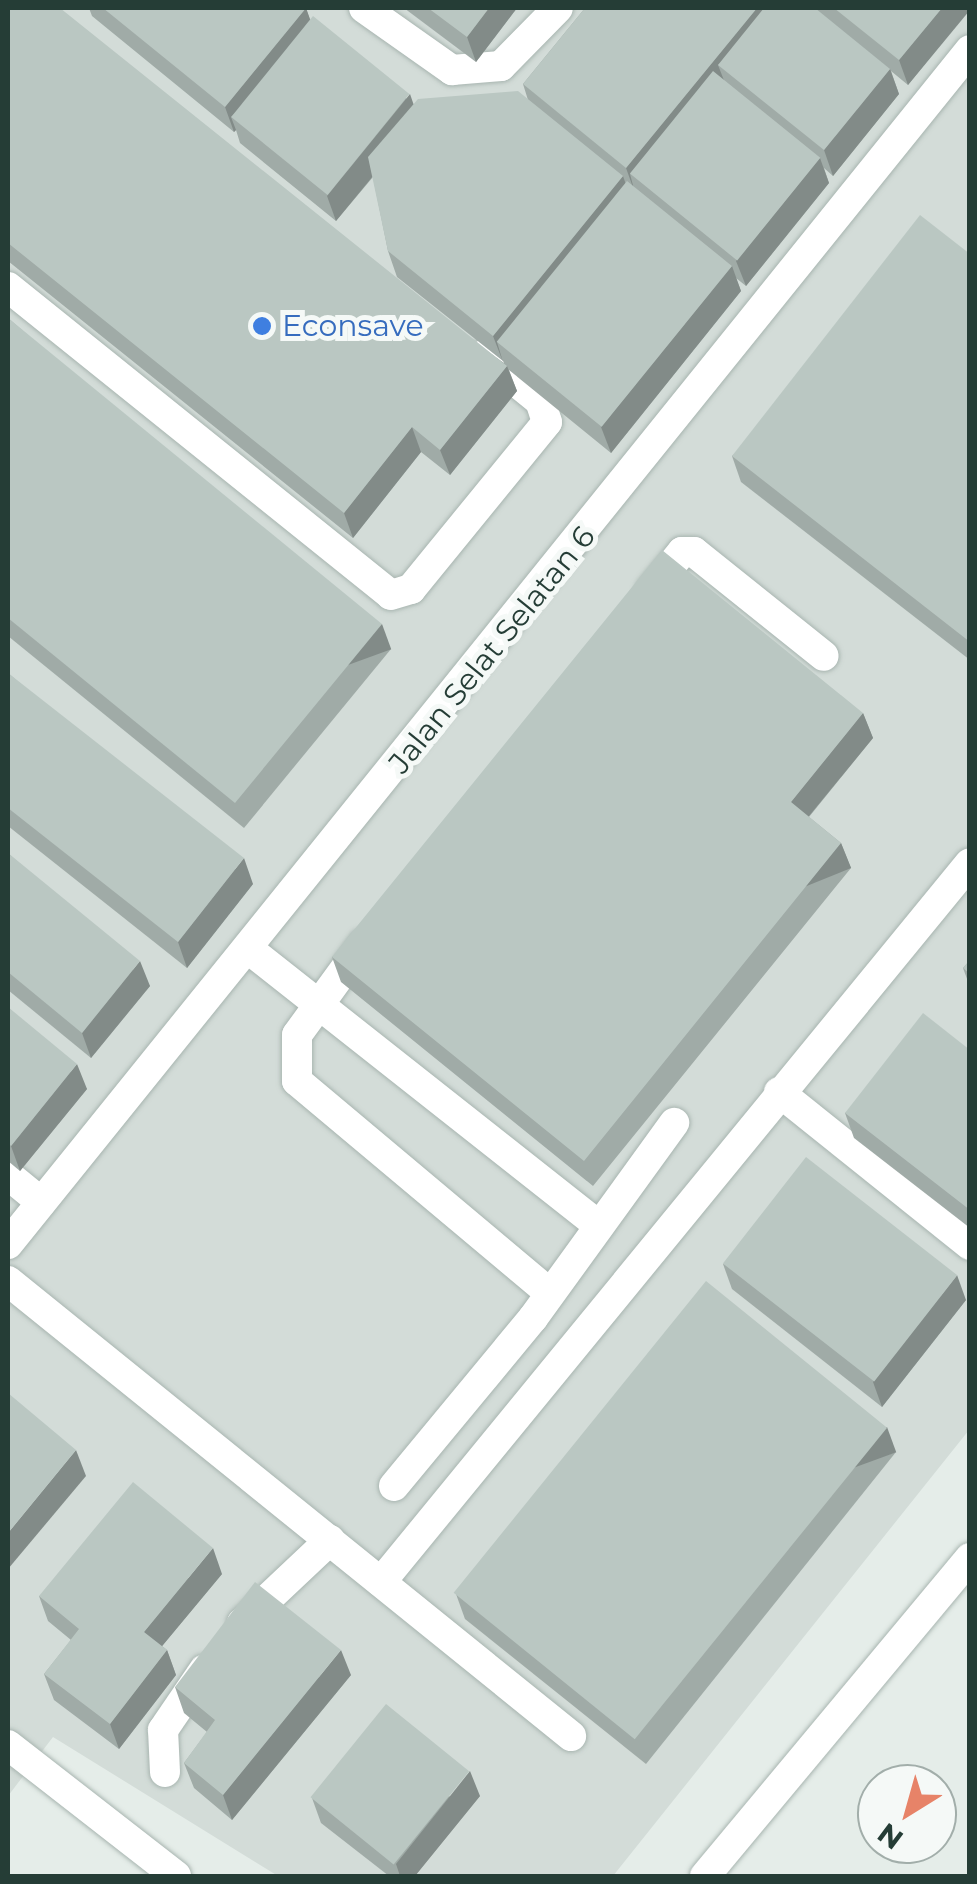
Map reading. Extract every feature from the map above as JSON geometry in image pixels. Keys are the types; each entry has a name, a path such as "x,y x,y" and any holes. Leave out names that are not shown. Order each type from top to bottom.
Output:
{"street":[{"path":"364,8 452,70 501,66 558,8"},
{"name":"Jalan Selat Selatan 6","path":"8,1244 250,951 970,50"},
{"path":"8,287 392,596 411,589 547,422 540,401 464,340"},
{"path":"634,612 682,552 694,552 824,656"},
{"path":"381,1582 970,863"},
{"path":"389,912 316,1002 292,1057 313,1102 550,1293"},
{"path":"250,951 596,1223"},
{"path":"779,1092 970,1245"},
{"path":"394,1486 550,1293 596,1223 674,1123"},
{"path":"8,1175 42,1202"},
{"path":"8,1281 571,1736"},
{"path":"166,1772 163,1730 174,1707 254,1606 330,1540"},
{"path":"705,1876 970,1558"},
{"path":"8,1745 176,1876"}],"shaded area":[{"path":"8,8 969,8 969,1430 613,1876 278,1876 53,1737 8,1796"}],"building":[{"name":"Econsave","path":"8,8 60,8 507,366 440,450 412,427 344,513 8,243"},
{"path":"103,8 306,8 225,107"},
{"path":"428,8 489,8 467,37"},
{"path":"585,8 757,8 626,168 523,84"},
{"path":"764,8 815,8 890,69 824,150 718,65"},
{"path":"834,8 942,8 899,60"},
{"path":"313,16 409,94 328,195 231,117"},
{"path":"713,71 820,158 737,260 630,174"},
{"path":"518,91 623,176 493,336 388,251 368,157 418,99"},
{"path":"627,181 732,266 602,427 497,342"},
{"path":"920,215 970,254 970,642 732,456"},
{"path":"8,318 382,624 235,803 8,618"},
{"path":"662,550 863,713 791,802 841,843 584,1161 332,957"},
{"path":"8,673 244,858 178,942 8,808"},
{"path":"8,853 140,961 82,1033 8,972"},
{"path":"8,1007 77,1064 11,1146 8,1143"},
{"path":"923,1013 970,1050 970,1210 845,1113"},
{"path":"806,1157 957,1275 874,1382 723,1263"},
{"path":"706,1281 887,1428 635,1739 454,1593"},
{"path":"8,1393 76,1450 8,1533"},
{"path":"133,1482 213,1548 144,1632 167,1650 110,1724 44,1674 79,1629 39,1596"},
{"path":"255,1582 341,1650 223,1795 184,1763 215,1720 175,1687"},
{"path":"386,1704 469,1771 394,1865 310,1797"}],"place":[{"name":"Econsave","path":"262,326"}]}
